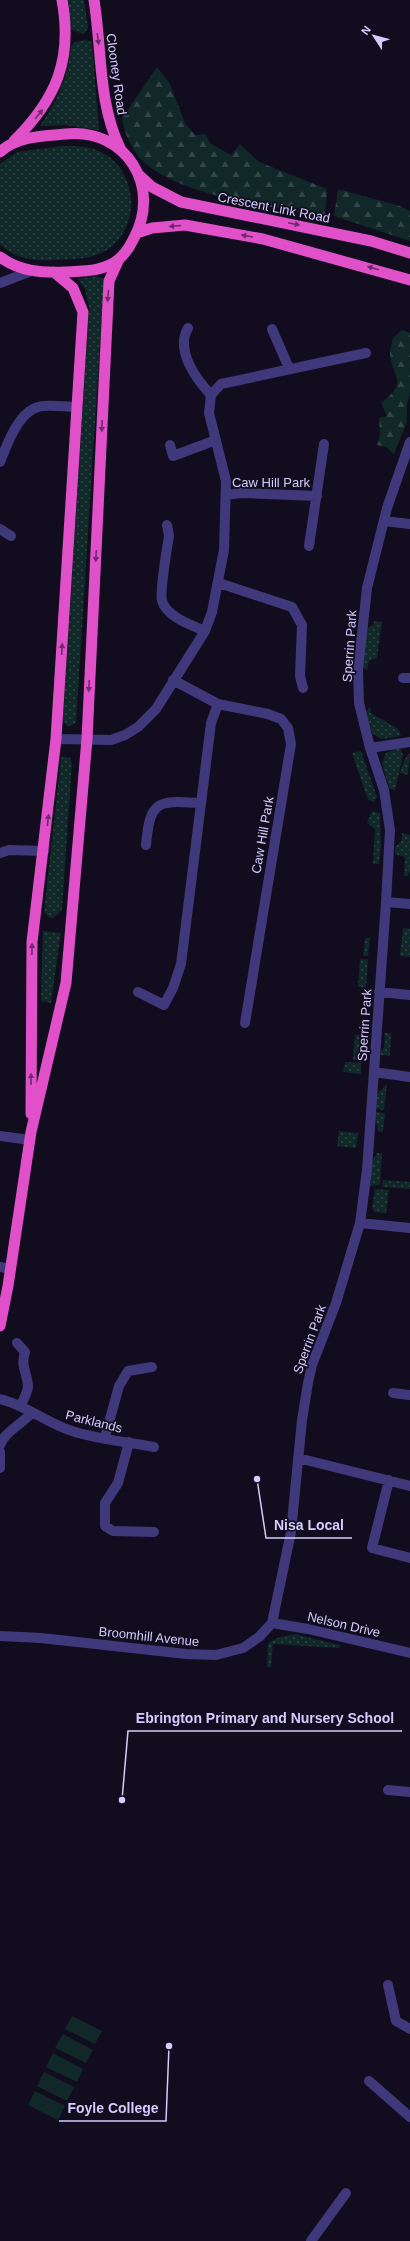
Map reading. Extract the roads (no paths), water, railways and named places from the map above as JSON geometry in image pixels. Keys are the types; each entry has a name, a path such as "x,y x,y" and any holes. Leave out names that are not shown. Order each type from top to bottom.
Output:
{"highway":[{"path":"5,148 45,106 55,87 62,66 65,40 62,0"},
{"name":"Clooney Road","path":"94,0 105,101 111,130 120,149"},
{"path":"0,1326 6,1268 30,1136 66,983 86,739 109,280 119,259 137,233 144,214 144,191 138,174 120,149 106,139 92,134 71,133 39,136 5,148"},
{"name":"Crescent Link Road","path":"138,174 152,187 181,202 364,240 410,253"},
{"path":"137,233 152,228 184,225 263,239 410,280"},
{"path":"0,257 15,266 31,271 54,272 96,269 119,259"},
{"path":"30,1136 32,942 44,851 56,738 83,312 73,288 54,272"}],"street":[{"path":"0,283 31,271"},
{"path":"188,328 183,335 184,346 191,369 211,395 221,384 290,368 366,353"},
{"path":"272,329 290,368"},
{"name":"Caw Hill Park","path":"56,738 111,740 125,735 138,727 156,709 205,631 212,612 219,583 224,550 226,495 226,481 209,413 211,395"},
{"path":"0,462 14,432 28,411 43,406 76,407"},
{"path":"170,445 173,456 216,440"},
{"name":"Sperrin Park","path":"275,1611 290,1532 303,1411 312,1365 336,1303 360,1223 367,1170 389,843 388,817 384,790 370,748 359,703 358,670 366,588 384,521 410,442"},
{"name":"Caw Hill Park","path":"309,546 324,444"},
{"name":"Caw Hill Park","path":"226,495 241,493 317,496"},
{"path":"384,521 410,524"},
{"path":"167,525 169,536 162,601 170,613 187,624 205,631"},
{"path":"0,529 11,536"},
{"path":"219,583 292,607 302,625 300,676 303,688"},
{"name":"Caw Hill Park","path":"173,680 218,704 268,714 281,719 288,728 291,744 245,1022"},
{"path":"138,992 164,1006 173,988 181,964 211,723 218,704"},
{"path":"370,748 410,742"},
{"path":"146,845 148,824 155,807 165,802 201,803"},
{"path":"0,853 9,850 44,851"},
{"path":"386,902 410,904"},
{"path":"380,992 410,995"},
{"path":"374,1072 410,1077"},
{"path":"0,1136 30,1136"},
{"path":"360,1223 410,1228"},
{"path":"17,1343 25,1352 22,1361 23,1370 28,1385 21,1405"},
{"path":"105,1437 119,1386 128,1371 152,1367"},
{"path":"393,1393 410,1395"},
{"name":"Parklands","path":"0,1399 21,1405 73,1432 154,1447"},
{"path":"0,1445 6,1435 26,1420 32,1412"},
{"path":"130,1442 118,1483 105,1503 105,1526 113,1531 154,1532"},
{"path":"0,1452 0,1468"},
{"path":"298,1458 410,1486 410,1482"},
{"path":"390,1480 372,1548 410,1558"},
{"name":"Broomhill Avenue","path":"0,1636 41,1638 186,1654 216,1655 243,1648 259,1638 272,1623 275,1611"},
{"name":"Nelson Drive","path":"272,1623 308,1629 410,1653"},
{"path":"388,1790 410,1792"},
{"path":"388,1985 396,2021 410,2029"},
{"path":"369,2081 410,2117"},
{"path":"311,2241 346,2193"}],"place":[{"name":"Nisa Local","path":"257,1479"},
{"name":"Ebrington Primary and Nursery School","path":"122,1800"},
{"name":"Foyle College","path":"169,2046"}]}
